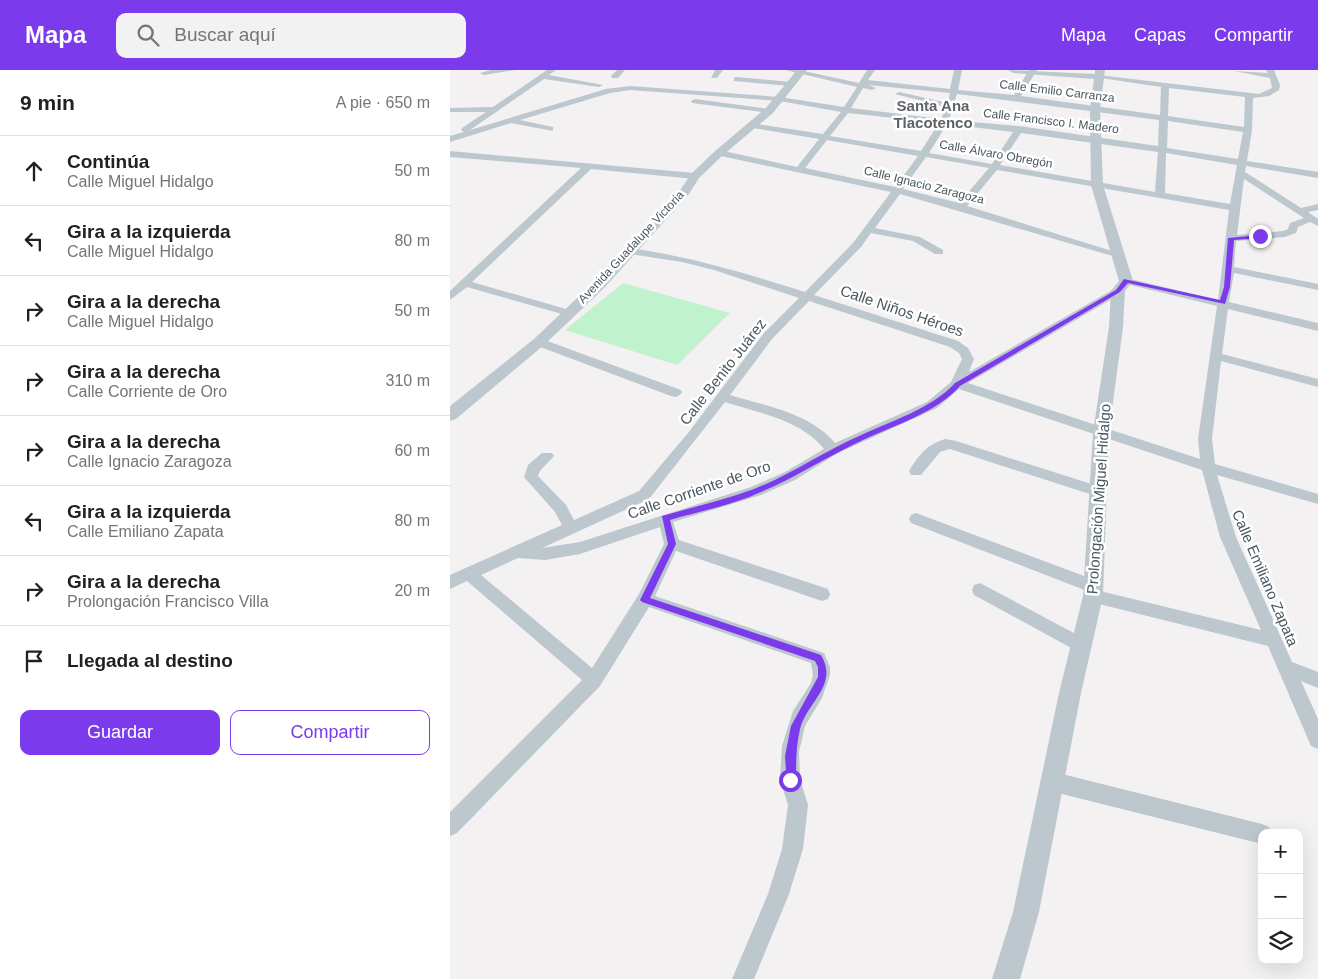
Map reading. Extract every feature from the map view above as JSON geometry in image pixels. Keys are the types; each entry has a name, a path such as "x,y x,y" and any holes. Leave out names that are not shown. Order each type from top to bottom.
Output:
{"street":[{"path":"484,73 510,70"},
{"path":"450,145 493,109 552,70"},
{"path":"800,169 826,138 871,70"},
{"name":"Calle Benito Juárez","path":"450,582 644,495 660,478 768,336 857,245 924,154 945,120 955,92 958,70"},
{"path":"1013,70 1099,74 1249,96 1274,91 1278,84 1272,73 1239,72"},
{"path":"797,71 862,84 951,106"},
{"name":"Avenida Guadalupe Victoria","path":"450,415 539,342 630,252 685,191 695,176 780,99 791,84 797,71"},
{"path":"1016,98 1032,71"},
{"name":"Prolongación Miguel Hidalgo","path":"1006,979 1026,912 1081,645 1094,592 1101,432 1122,286 1120,255 1106,219 1097,185 1096,108 1099,74"},
{"path":"544,77 599,85"},
{"path":"737,78 791,84"},
{"name":"Calle Emilio Carranza","path":"862,84 1016,98 1248,130"},
{"path":"1160,196 1162,118 1165,85"},
{"name":"Calle Francisco I. Madero","path":"450,138 609,91 630,88 669,89 780,99 846,110 1096,139 1161,148 1242,168 1318,175"},
{"path":"669,89 663,97 768,111"},
{"name":"Calle Emiliano Zapata","path":"1249,96 1248,130 1234,208 1227,287 1222,303 1205,439 1208,467 1219,512 1228,537 1318,740"},
{"path":"450,110 493,109"},
{"path":"510,121 550,129"},
{"name":"Calle Álvaro Obregón","path":"753,125 1234,208"},
{"path":"961,207 987,178 1019,129"},
{"name":"Calle Ignacio Zaragoza","path":"719,153 896,190 961,207 1120,255"},
{"path":"450,154 695,176"},
{"path":"450,297 589,166"},
{"path":"1242,168 1314,221"},
{"path":"1298,211 1318,207"},
{"path":"1231,238 1285,234 1292,231 1294,225 1314,221"},
{"path":"867,229 916,239 939,252"},
{"name":"Calle Niños Héroes","path":"630,252 691,262 809,296 954,344 964,351 968,359 957,384"},
{"path":"1229,269 1318,287"},
{"path":"463,283 569,312"},
{"path":"1122,286 1222,303 1318,327"},
{"name":"Calle Corriente de Oro","path":"514,552 545,554 580,548 665,519 756,492 790,476 833,450 932,405 949,393 957,384 1122,286"},
{"path":"539,342 676,392"},
{"path":"1216,356 1318,383"},
{"path":"957,384 1208,467 1318,499"},
{"path":"722,398 813,429 827,440 833,450"},
{"path":"916,471 935,447 942,443 1098,492"},
{"path":"547,456 533,469 531,477 561,509 571,529"},
{"path":"450,826 594,680 645,600 672,544 665,519"},
{"path":"916,519 1094,592 1276,642"},
{"path":"672,544 822,594"},
{"path":"468,573 594,680"},
{"path":"980,590 1081,645"},
{"path":"645,600 818,658 823,666 823,677 796,726 790,756 790,780 799,803 792,850 781,886 743,979"},
{"path":"1284,667 1318,680"},
{"path":"1054,782 1258,833"}],"green space":[{"path":"623,283 730,313 677,365 565,330"}],"district":[{"name":"Santa Ana Tlacotenco","path":"933,114"}],"route":[{"path":"790,780 790,756 796,726 823,677 823,666 818,658 645,600 672,544 665,519 756,492 790,476 833,450 932,405 949,393 957,384 1118,291 1126,281 1222,303 1227,287 1231,238 1260,236"}]}
